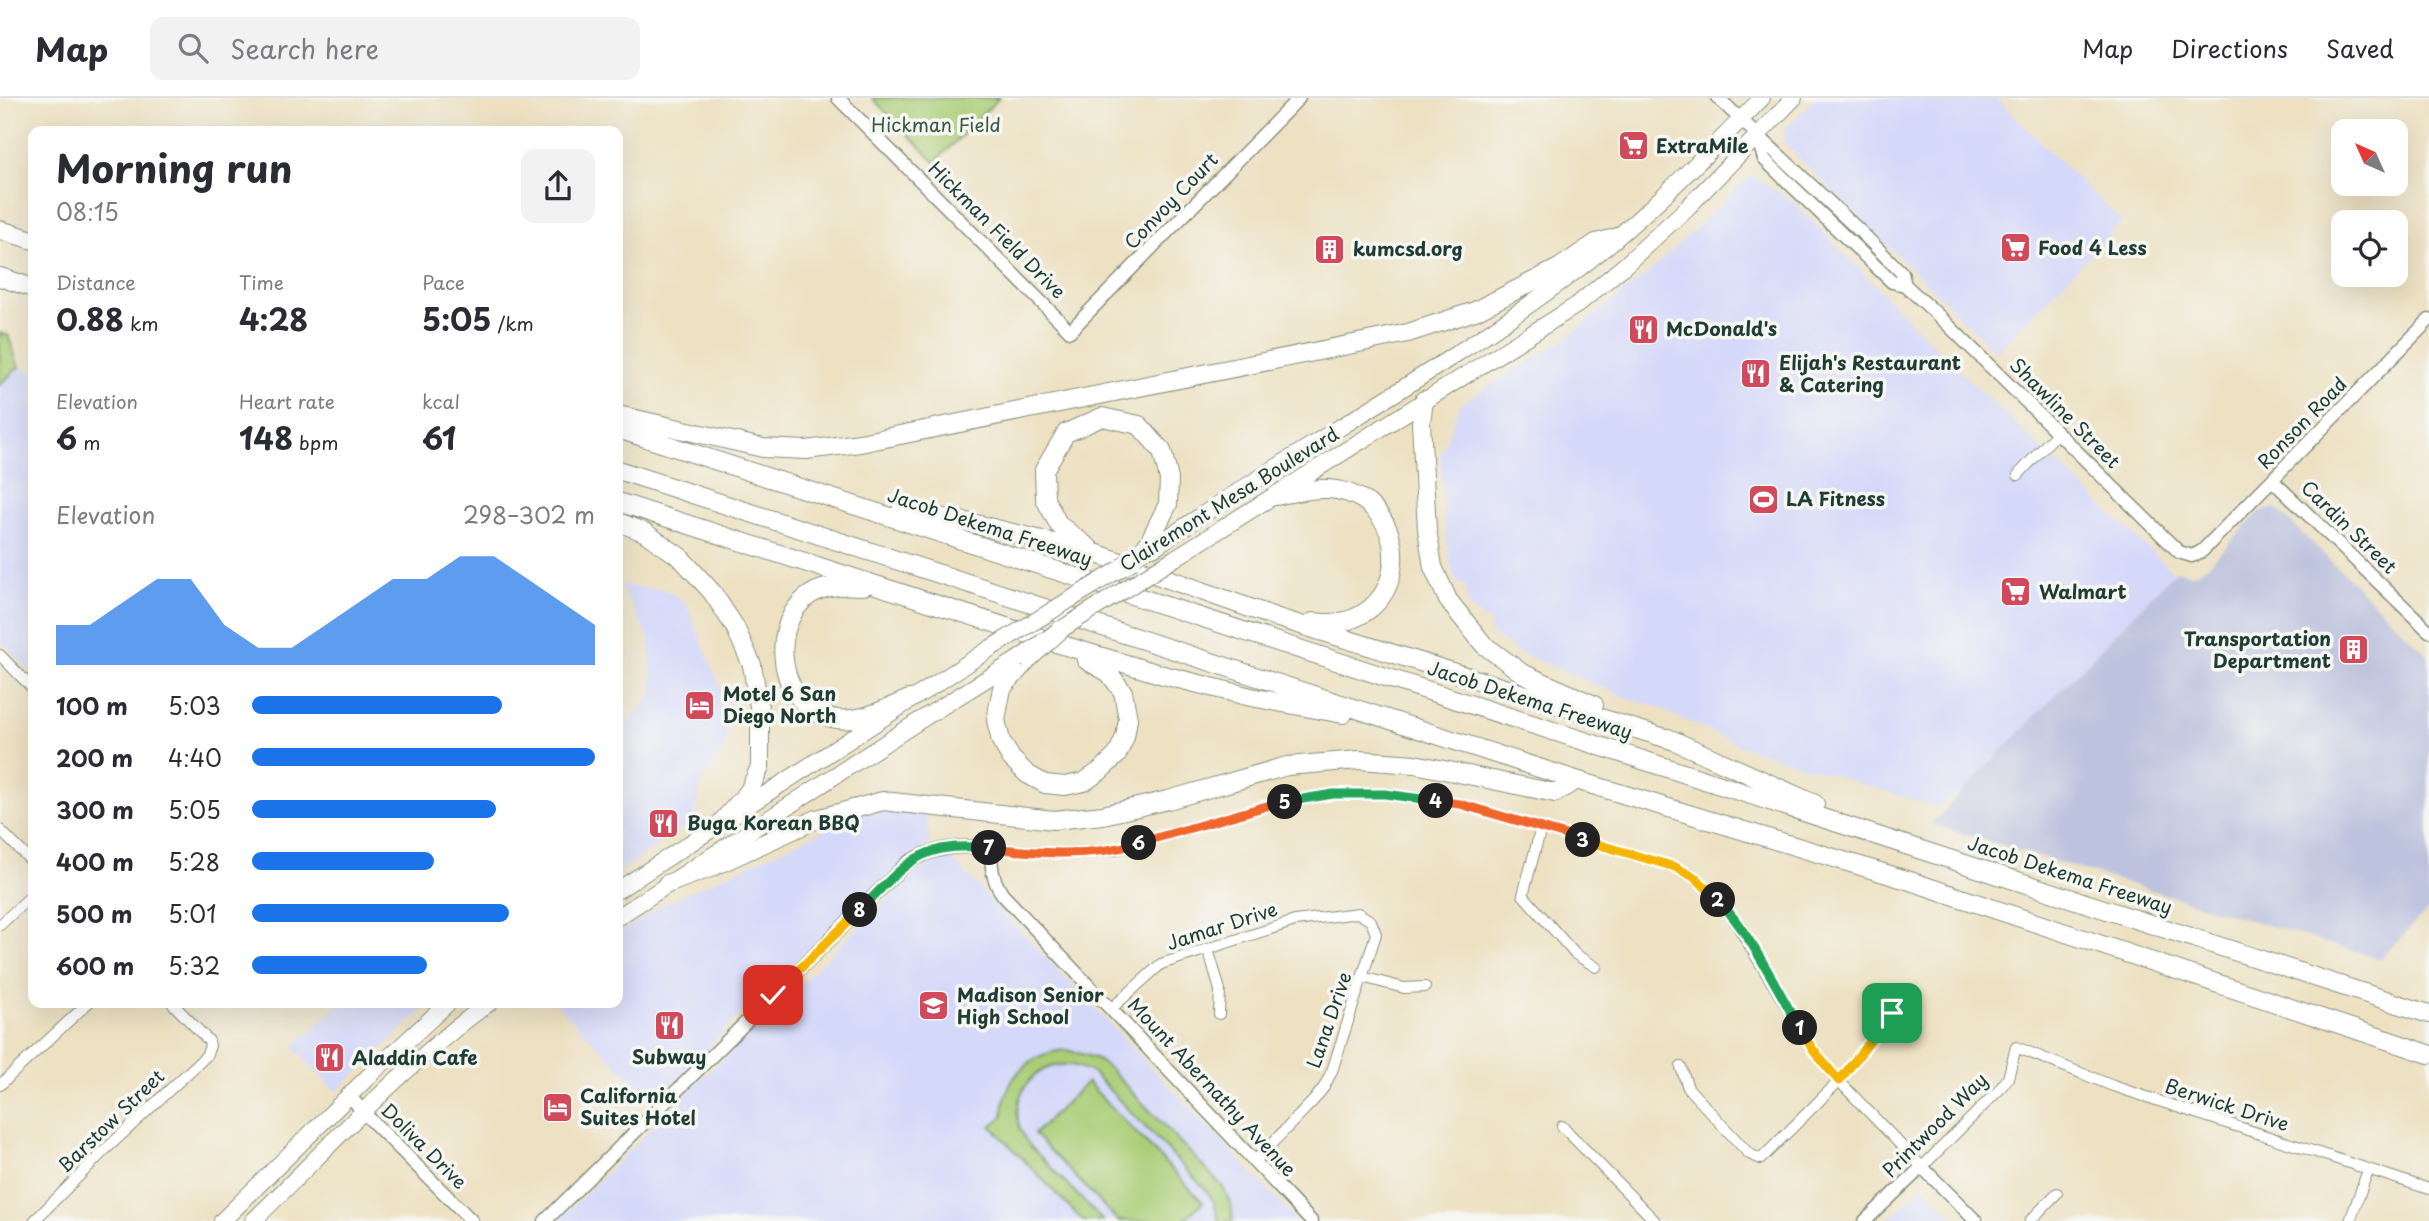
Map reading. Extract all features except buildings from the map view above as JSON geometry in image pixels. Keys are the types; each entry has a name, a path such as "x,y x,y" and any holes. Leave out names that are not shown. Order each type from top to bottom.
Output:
{"highway":[{"path":"0,230 28,238"},
{"path":"623,416 763,448 806,450 860,443 1408,333 1475,311 1559,268 1596,243 1615,237"},
{"path":"0,277 28,286"},
{"path":"1424,400 1421,423 1427,529 1433,567 1448,600 1484,645 1522,673 1895,840"},
{"path":"1095,553 1059,525 1045,499 1044,470 1066,433 1102,417 1139,425 1162,451 1170,479 1167,504 1151,546 1124,566"},
{"name":"Jacob Dekema Freeway","path":"623,431 2429,1014"},
{"path":"623,472 1576,780 1910,881 2429,1054"},
{"path":"1275,496 1327,489 1356,496 1384,521 1394,555 1389,586 1376,605 1359,616 1329,624 1275,617"},
{"path":"836,499 972,523 1095,553 1275,617 1678,742"},
{"path":"623,504 915,596 1058,637 1163,675 1251,697 1420,729"},
{"path":"623,524 645,532 680,558 712,592 735,627 752,664 760,712 760,767 749,791 720,824"},
{"path":"909,699 861,718 837,719 809,707 789,684 782,654 789,624 796,609 809,596 824,588 862,586 915,596"},
{"path":"1058,637 1109,673 1123,692 1128,719 1125,737 1117,755 1084,782 1065,786 1045,784 1027,774 1011,758 1001,741 996,720 1002,688 1023,660 1058,637"},
{"path":"667,884 710,868 817,819 883,801 1055,820 1102,815 1168,800 1287,766 1359,760 1415,764 1555,793 1576,780"},
{"path":"2354,1029 2429,1066"}],"main road":[{"name":"Clairemont Mesa Boulevard","path":"1151,546 1483,337 1560,283 1670,190 1762,98"},
{"name":"Clairemont Mesa Boulevard","path":"1058,637 1175,558 1577,305 1687,208 1794,98"},
{"name":"Clairemont Mesa Boulevard","path":"623,887 909,699 1124,566"},
{"path":"623,914 922,719 1023,660"},
{"path":"222,1221 373,1072 443,1008"},
{"path":"253,1221 439,1042 483,1008"}],"street":[{"name":"Hickman Field Drive","path":"838,98 1070,331"},
{"name":"Convoy Court","path":"1070,331 1299,98"},
{"name":"Shawline Street","path":"1718,98 1872,243 1902,273 1905,285 2179,552 2192,556 2202,551"},
{"name":"Ronson Road","path":"2202,551 2429,320"},
{"path":"2018,475 2057,433"},
{"name":"Cardin Street","path":"2272,480 2429,632"},
{"path":"0,655 28,684"},
{"path":"545,1221 906,863 923,853 970,846 1052,853 1115,850 1270,805 1333,794 1385,794 1460,804 1675,867 1696,878 1730,912 1813,1050 1839,1081 1976,1221"},
{"path":"1541,828 1523,895 1575,954 1596,967"},
{"path":"0,830 28,858"},
{"name":"Mount Abernathy Avenue","path":"991,848 991,870 1003,895 1311,1221"},
{"path":"0,925 28,899"},
{"name":"Jamar Drive","path":"1112,1008 1161,964 1295,921 1358,913"},
{"name":"Lana Drive","path":"1254,1162 1314,1100 1332,1071 1376,934 1371,921 1358,913"},
{"path":"1208,949 1220,990 1219,1014"},
{"path":"1362,977 1404,988 1425,987"},
{"path":"0,1084 83,1008"},
{"name":"Barstow Street","path":"34,1221 106,1149 206,1056 209,1041 177,1008"},
{"path":"1681,1068 1688,1088 1749,1154 1761,1159 1839,1081 1892,1013"},
{"name":"Printwood Way","path":"1865,1221 1999,1090 2008,1078 2016,1047"},
{"name":"Berwick Drive","path":"2016,1047 2113,1086 2429,1189"},
{"name":"Doliva Drive","path":"351,1096 364,1113 472,1221"},
{"path":"1562,1126 1655,1221"},
{"path":"2350,1221 2368,1170"},
{"path":"2030,1221 2057,1194"}],"shaded area":[{"path":"1815,98 1996,98 2122,222 1996,352 1785,144 1785,129"},
{"path":"1752,175 1795,203 1954,366 2174,573 1976,778 1939,808 1741,746 1655,706 1630,699 1518,652 1489,632 1491,622 1471,608 1465,585 1457,584 1450,562 1440,457 1460,404 1560,343 1648,273"},
{"path":"19,367 28,370 28,669 0,640 0,385"},
{"path":"2276,508 2429,656 2429,909 2380,959 1931,824 2177,570 2196,573 2208,565 2259,512"},
{"path":"623,585 666,590 686,603 729,708 726,744 702,782 693,821 623,869 623,732 653,693 649,638 623,590"},
{"path":"915,810 927,819 930,842 891,878 852,907 751,1003 655,1103 560,1008 623,1008 623,932 660,906 824,830 870,812"},
{"name":"Madison Senior High School","path":"948,855 1298,1221 558,1221 917,871"},
{"path":"336,1008 425,1008 336,1092 293,1047"},
{"path":"1924,1186 1958,1221 1886,1221"}],"green space":[{"name":"Hickman Field","path":"872,98 999,98 935,162"},
{"path":"0,333 8,335 19,367 0,385"},
{"path":"1067,1050 1095,1058 1110,1069 1223,1187 1231,1205 1233,1221 1219,1221 1214,1202 1206,1190 1094,1074 1076,1066 1058,1065 1042,1071 1030,1081 1021,1095 1018,1111 1020,1128 1030,1146 1103,1221 1083,1221 991,1126 1003,1116 1008,1090 1021,1070 1041,1056"},
{"path":"1087,1082 1203,1202 1183,1221 1118,1221 1034,1134"}],"place":[{"name":"ExtraMile","path":"1633,146"},
{"name":"Food 4 Less","path":"2015,248"},
{"name":"kumcsd.org","path":"1330,249"},
{"name":"McDonald's","path":"1643,329"},
{"name":"Elijah's Restaurant & Catering","path":"1756,374"},
{"name":"LA Fitness","path":"1763,499"},
{"name":"Walmart","path":"2016,592"},
{"name":"Transportation Department","path":"2354,650"},
{"name":"Motel 6 San Diego North","path":"700,705"},
{"name":"Buga Korean BBQ","path":"664,823"},
{"name":"Madison Senior High School","path":"934,1006"},
{"name":"Subway","path":"669,1026"},
{"name":"Aladdin Cafe","path":"329,1058"},
{"name":"California Suites Hotel","path":"557,1107"}],"route":[{"path":"773,995 906,863 923,853 970,846 1052,853 1115,850 1270,805 1333,794 1385,794 1460,804 1675,867 1696,878 1730,912 1813,1050 1839,1081 1892,1013"}]}
